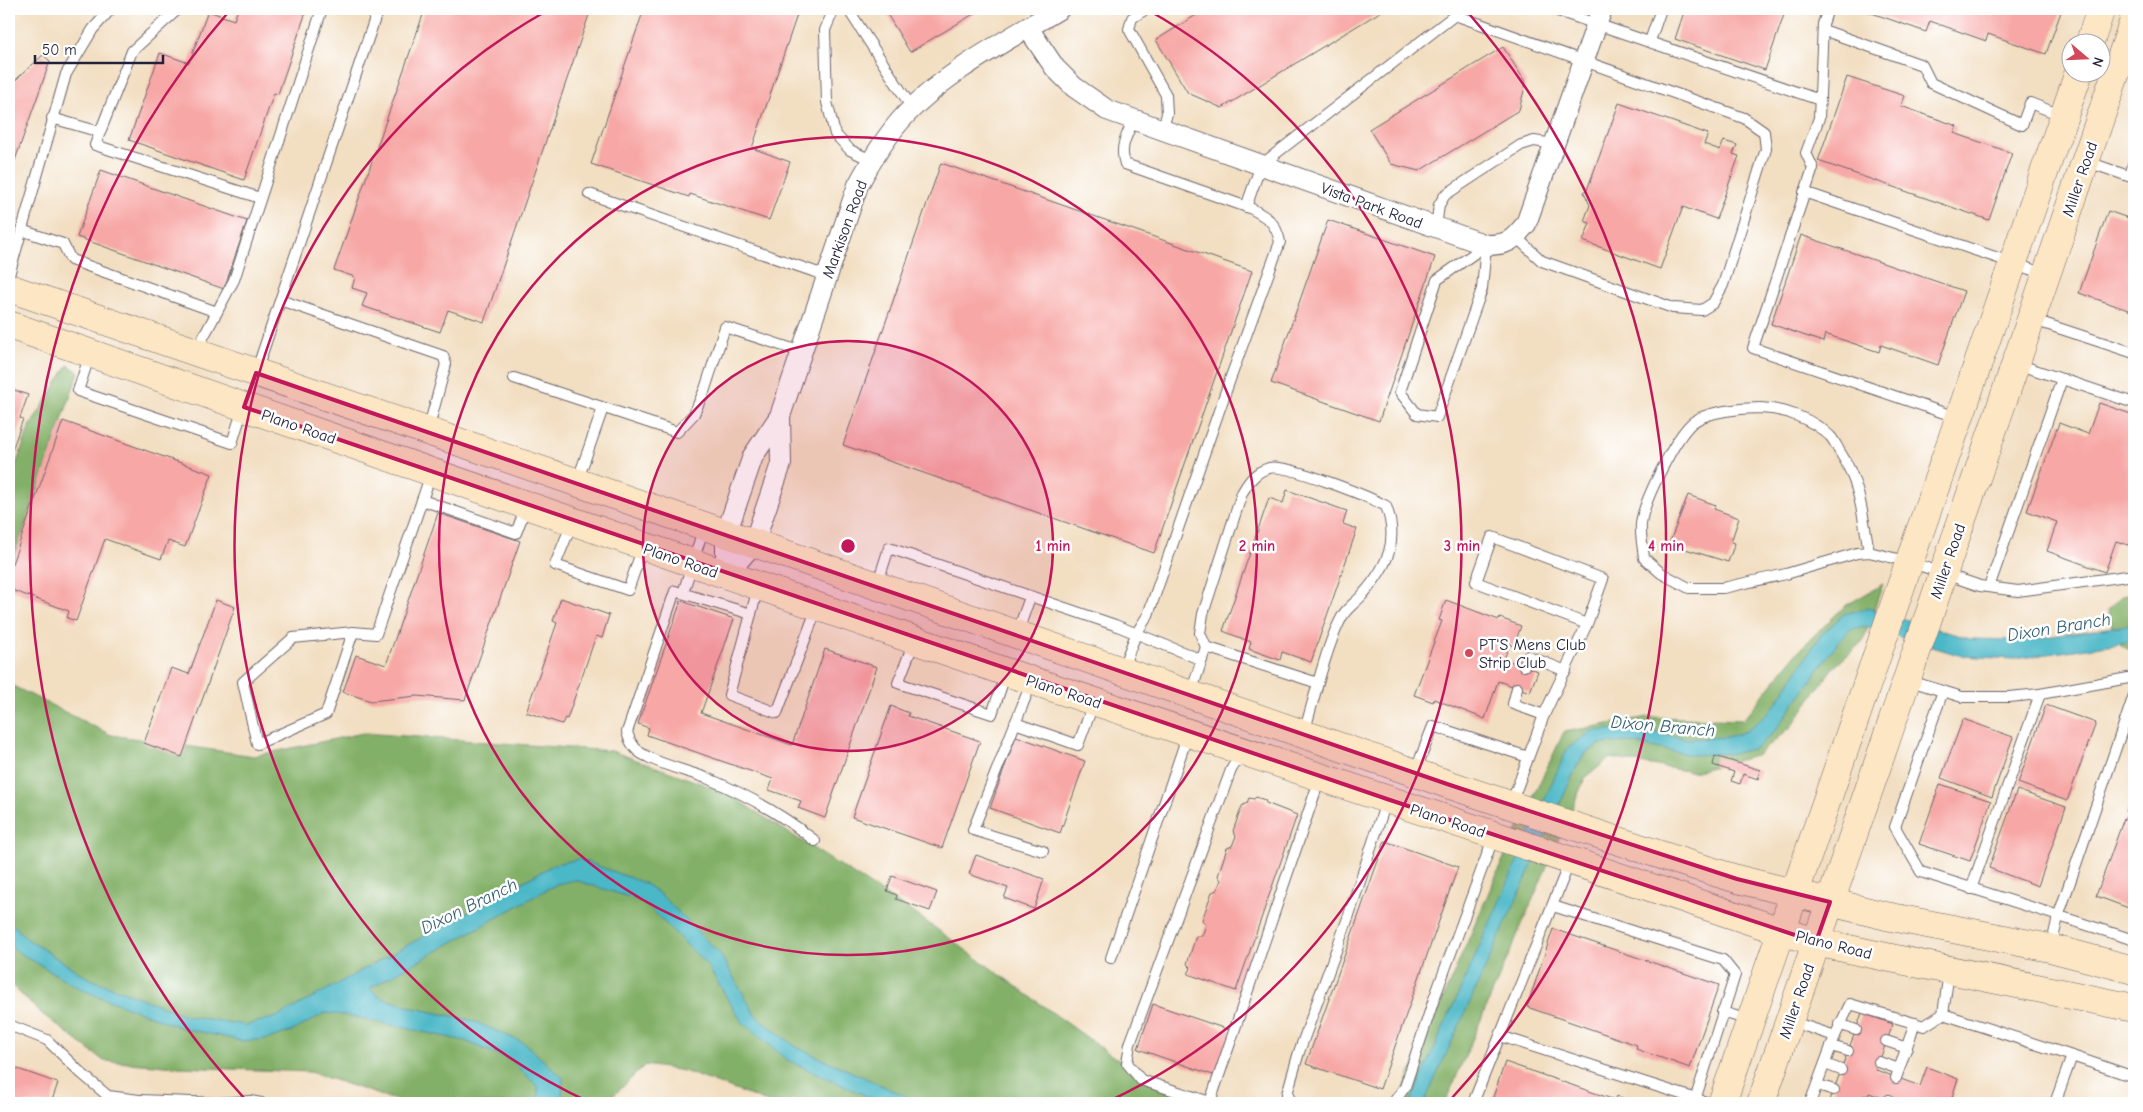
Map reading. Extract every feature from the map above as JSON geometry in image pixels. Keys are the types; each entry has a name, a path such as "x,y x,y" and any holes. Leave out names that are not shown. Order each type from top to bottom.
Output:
{"main road":[{"path":"2093,32 2101,9"},
{"name":"Miller Road","path":"1766,1102 1789,1021 2085,161 2133,28"},
{"path":"1722,1103 2076,82"},
{"name":"Plano Road","path":"9,288 1017,634 1415,773 1737,879 1886,916 2050,948 2134,970"},
{"name":"Plano Road","path":"9,325 1006,672 1781,931 1816,942 2134,1008"},
{"path":"244,407 256,373"},
{"path":"1102,704 1121,671"},
{"path":"1387,799 1415,773"}],"street":[{"name":"Markison Road","path":"726,575 715,530 753,456 780,416 858,185 871,160 899,122 912,108 962,68 1059,9"},
{"path":"1516,237 1526,224 1599,16"},
{"name":"Vista Park Road","path":"1028,28 1055,68 1074,86 1108,110 1486,245 1504,245 1516,237"},
{"name":"Markison Road","path":"726,575 754,544 781,464 780,416"}],"lane":[{"path":"9,274 66,74 93,29 111,9"},
{"path":"178,9 132,50 96,145 260,198"},
{"path":"195,352 234,280 322,9"},
{"path":"256,373 378,9"},
{"path":"834,9 825,30 827,102 835,134 850,150 871,160"},
{"path":"848,9 912,108"},
{"path":"1146,9 1132,18 1129,29 1166,95 1167,114 1162,130"},
{"path":"1552,9 1599,16 1650,41 1820,100"},
{"path":"1650,41 1660,9"},
{"path":"1828,9 1822,30 1819,118 1806,152 1813,168 1753,348 1960,418"},
{"path":"1246,207 1261,165 1456,15 1744,118 1764,132 1766,149 1723,285 1713,303 1702,310 1673,308 1542,261 1516,237"},
{"path":"1822,30 1922,65 1931,83 2022,125 2030,103 2064,116"},
{"path":"52,118 100,132"},
{"path":"1121,671 1136,634 1148,615 1280,242 1277,228 1265,216 1246,207 1125,164 1121,154 1122,148 1133,120"},
{"path":"1436,227 1439,205 1445,195 1521,145 1534,141 1554,144"},
{"path":"2085,161 2132,177 2134,161"},
{"path":"1804,192 2046,274"},
{"path":"589,194 827,276"},
{"path":"22,230 63,244 71,260 216,312"},
{"path":"1486,245 1482,289 1437,417 1417,414 1400,392 1437,280 1486,245"},
{"path":"280,300 443,356 446,364 427,432"},
{"path":"2031,318 2134,353"},
{"path":"514,378 677,432 694,414 705,389 725,327 802,352"},
{"path":"90,353 78,391 232,443 244,407"},
{"path":"2015,364 2134,403"},
{"path":"1989,587 2062,379"},
{"path":"577,483 603,408"},
{"path":"1869,552 1860,495 1851,468 1830,436 1808,421 1774,409 1749,408 1720,412 1692,422 1671,448 1641,523 1644,558 1661,572 1689,588 1723,588 1869,552 1939,584 2018,591 2134,575"},
{"path":"1190,695 1206,647 1200,632 1203,614 1242,493 1253,476 1271,467 1291,470 1368,497 1386,506 1392,523 1391,543 1385,565 1364,594 1343,616 1318,683 1303,734"},
{"path":"353,632 326,714 257,744 243,682 293,638 353,632 376,634 432,473"},
{"path":"422,500 516,533 526,506"},
{"path":"572,522 555,565 628,590 644,547"},
{"path":"683,593 692,564 715,530"},
{"path":"1523,809 1528,757 1544,716 1587,624 1603,579 1492,537 1476,582 1587,624"},
{"path":"877,586 889,548 1136,634 1202,660"},
{"path":"758,587 729,695 777,714 817,607"},
{"path":"751,614 676,591 627,732 629,740 634,748 647,757 710,780 769,808 815,841"},
{"path":"1017,634 1030,597"},
{"path":"914,640 898,683 992,714 1006,672"},
{"path":"1206,647 1318,683"},
{"path":"1524,666 1528,656 1566,671"},
{"path":"1909,672 1943,691 1962,697 2009,698 2134,677"},
{"path":"1032,680 973,830 1043,851"},
{"path":"1517,688 1512,704 1544,716"},
{"path":"1943,691 1895,827 1920,872 2134,940"},
{"path":"1972,889 2040,694"},
{"path":"2050,948 2058,916 2134,695"},
{"path":"1015,723 1078,745 1102,704"},
{"path":"1415,773 1433,726 1528,757"},
{"path":"1111,958 1188,733"},
{"path":"1242,751 1231,770 1130,1044 1127,1063 1141,1080 1210,1102 1320,777"},
{"path":"1292,1103 1288,1094 1299,1052 1349,915 1387,799"},
{"path":"1393,1103 1405,1087 1434,999 1494,835"},
{"path":"1473,1103 1570,860"},
{"path":"1553,906 1723,960 1734,975 1695,1101"},
{"path":"1810,1103 1839,1024 1850,1004 1924,1026 1943,1014 1949,971"},
{"path":"1722,1012 1750,1021"},
{"path":"1943,1014 2134,1077"},
{"path":"1789,1021 1835,1036"},
{"path":"1879,1062 1898,1073 1916,1023"},
{"path":"1839,1024 1856,1030"},
{"path":"9,1026 47,1040 80,1073 108,1096 138,1102 217,1103 250,1101 261,1103"},
{"path":"1500,1036 1695,1101 1709,1103"},
{"path":"1886,1041 1907,1048"},
{"path":"1831,1046 1848,1052"},
{"path":"2055,1103 2072,1056"},
{"path":"1825,1064 1841,1070"},
{"path":"1818,1085 1834,1090"}],"highlighted area":[{"path":"256,373 1450,785 1737,879 1830,902 1816,942 1387,799 244,407"}],"green space":[{"path":"68,365 79,372 9,570 9,485 29,428"},
{"path":"1883,584 1863,641 1831,670 1791,727 1756,756 1693,772 1610,758 1585,778 1445,1103 1398,1103 1501,864 1564,732 1648,717 1743,720 1800,649 1845,606"},
{"path":"2134,592 2134,650 2127,649 2118,642 2108,610 2122,595"},
{"path":"9,684 111,735 254,756 363,733 612,751 725,792 920,917 1121,1062 1186,1103 770,1103 684,1071 645,1065 606,1103 404,1103 310,1072 178,1067 104,1061 41,1013 9,983"}],"water":[{"path":"1868,608 1970,639 2025,640 2134,624 2134,641 2015,659 1962,656 1864,626 1849,630 1833,649 1775,731 1756,748 1735,753 1691,755 1627,742 1600,744 1585,754 1578,764 1424,1103 1410,1103 1567,749 1592,731 1631,728 1689,739 1727,737 1747,731 1772,709 1821,635 1844,614"},
{"path":"579,859 644,883 660,894 720,954 756,1016 796,1047 921,1103 882,1103 787,1060 742,1022 707,965 651,909 635,899 575,880 557,884 370,988 379,997 413,1008 471,1020 524,1043 563,1078 562,1103 539,1103 538,1087 512,1061 465,1041 350,1016 325,1013 295,1030 268,1039 242,1041 182,1028 82,990 18,952 9,944 9,920 27,939 88,978 188,1016 246,1025 277,1017 555,864"}],"building":[{"path":"238,9 307,9 278,94 274,93 244,180 129,140 160,53 189,63 208,11 234,20"},
{"path":"425,9 591,9 484,322 448,310 440,332 362,306 367,293 352,288 355,277 334,270"},
{"path":"644,9 799,9 752,148 790,162 769,220 690,194 689,197 591,164"},
{"path":"884,9 982,9 910,52"},
{"path":"1206,9 1385,9 1222,108 1188,93 1156,40"},
{"path":"1685,9 1786,9 1765,70 1675,39"},
{"path":"1870,9 2062,9 2046,54 1988,34 1986,41 1930,21 1926,32 1869,12"},
{"path":"1503,47 1526,83 1519,110 1419,171 1391,164 1369,129"},
{"path":"43,55 50,61 14,163 9,161 9,86"},
{"path":"1847,77 1905,96 1901,106 1957,126 1954,133 2012,153 1989,220 1818,161"},
{"path":"1619,103 1708,134 1704,144 1720,150 1724,141 1737,145 1733,154 1739,156 1716,219 1683,207 1660,269 1583,241 1590,223 1584,221 1590,205 1584,192 1587,190"},
{"path":"941,163 1252,271 1154,553 843,445"},
{"path":"101,170 247,221 224,289 77,237"},
{"path":"2108,211 2134,220 2134,312 2079,293"},
{"path":"1328,220 1435,257 1379,421 1271,383"},
{"path":"1801,235 1964,291 1938,365 1881,345 1879,352 1825,334 1823,342 1771,324"},
{"path":"9,388 28,395 20,418 23,419 9,459"},
{"path":"2099,403 2134,415 2134,547 2116,541 2105,572 2047,551 2057,522 2027,511 2059,423 2088,434"},
{"path":"63,421 212,474 185,547 168,541 161,559 105,539 76,621 67,618 69,611 9,589 9,572"},
{"path":"1287,490 1347,511 1343,524 1357,529 1311,662 1282,652 1280,660 1249,649 1251,642 1223,631 1269,498 1283,503"},
{"path":"1688,495 1716,505 1714,509 1739,518 1731,542 1735,543 1728,562 1669,544"},
{"path":"438,513 520,541 465,700 417,696 371,701 343,692 356,655 386,665"},
{"path":"561,598 609,615 602,638 596,636 567,719 565,718 562,724 526,712 557,623 553,621"},
{"path":"216,600 235,607 182,757 144,743 171,668 189,674"},
{"name":"PT'S Mens Club Strip Club","path":"1446,600 1499,620 1500,618 1521,626 1514,646 1510,644 1504,659 1538,671 1530,692 1498,681 1485,719 1434,699 1433,702 1414,695 1442,621 1439,620"},
{"path":"681,601 734,619 701,713 792,745 825,649 877,667 825,818 798,808 801,801 769,790 773,779 647,735 649,728 638,724"},
{"path":"2046,705 2096,723 2067,801 2018,783"},
{"path":"891,706 909,713 908,716 980,741 942,848 852,817"},
{"path":"1963,719 2013,737 1992,797 1941,778"},
{"path":"1016,736 1085,761 1060,833 990,808"},
{"path":"1715,756 1760,770 1758,779 1743,774 1740,784 1731,781 1734,772 1713,765"},
{"path":"1940,784 1991,801 1970,861 1919,844"},
{"path":"2017,790 2066,807 2038,886 1989,868"},
{"path":"2134,791 2134,815 2126,812"},
{"path":"1256,797 1297,815 1236,991 1188,974 1191,968 1187,964 1196,936 1202,936 1206,925 1202,920 1212,892 1217,890 1221,880 1218,876 1227,848 1232,846 1236,836 1233,831 1242,806 1247,803 1249,798 1254,799"},
{"path":"2124,818 2134,822 2134,910 2096,896"},
{"path":"1385,841 1458,867 1380,1089 1306,1064"},
{"path":"976,855 1044,879 1034,909 1004,898 1008,888 969,874"},
{"path":"892,876 937,892 930,911 896,899 897,895 887,891"},
{"path":"1553,929 1719,985 1690,1068 1636,1049 1637,1045 1527,1007"},
{"path":"1153,1004 1232,1031 1216,1076 1138,1049"},
{"path":"1862,1013 1893,1024 1876,1070 1920,1086 1927,1067 1958,1079 1950,1103 1897,1103 1869,1093 1865,1103 1829,1103"},
{"path":"1505,1062 1615,1100 1617,1096 1637,1103 1491,1103"},
{"path":"9,1066 58,1083 51,1103 9,1103"}],"place":[{"name":"PT'S Mens Club Strip Club","path":"1469,653"}],"water label":[{"name":"Dixon Branch","path":"2059,627"},
{"name":"Dixon Branch","path":"1663,726"},
{"name":"Dixon Branch","path":"469,906"}]}
